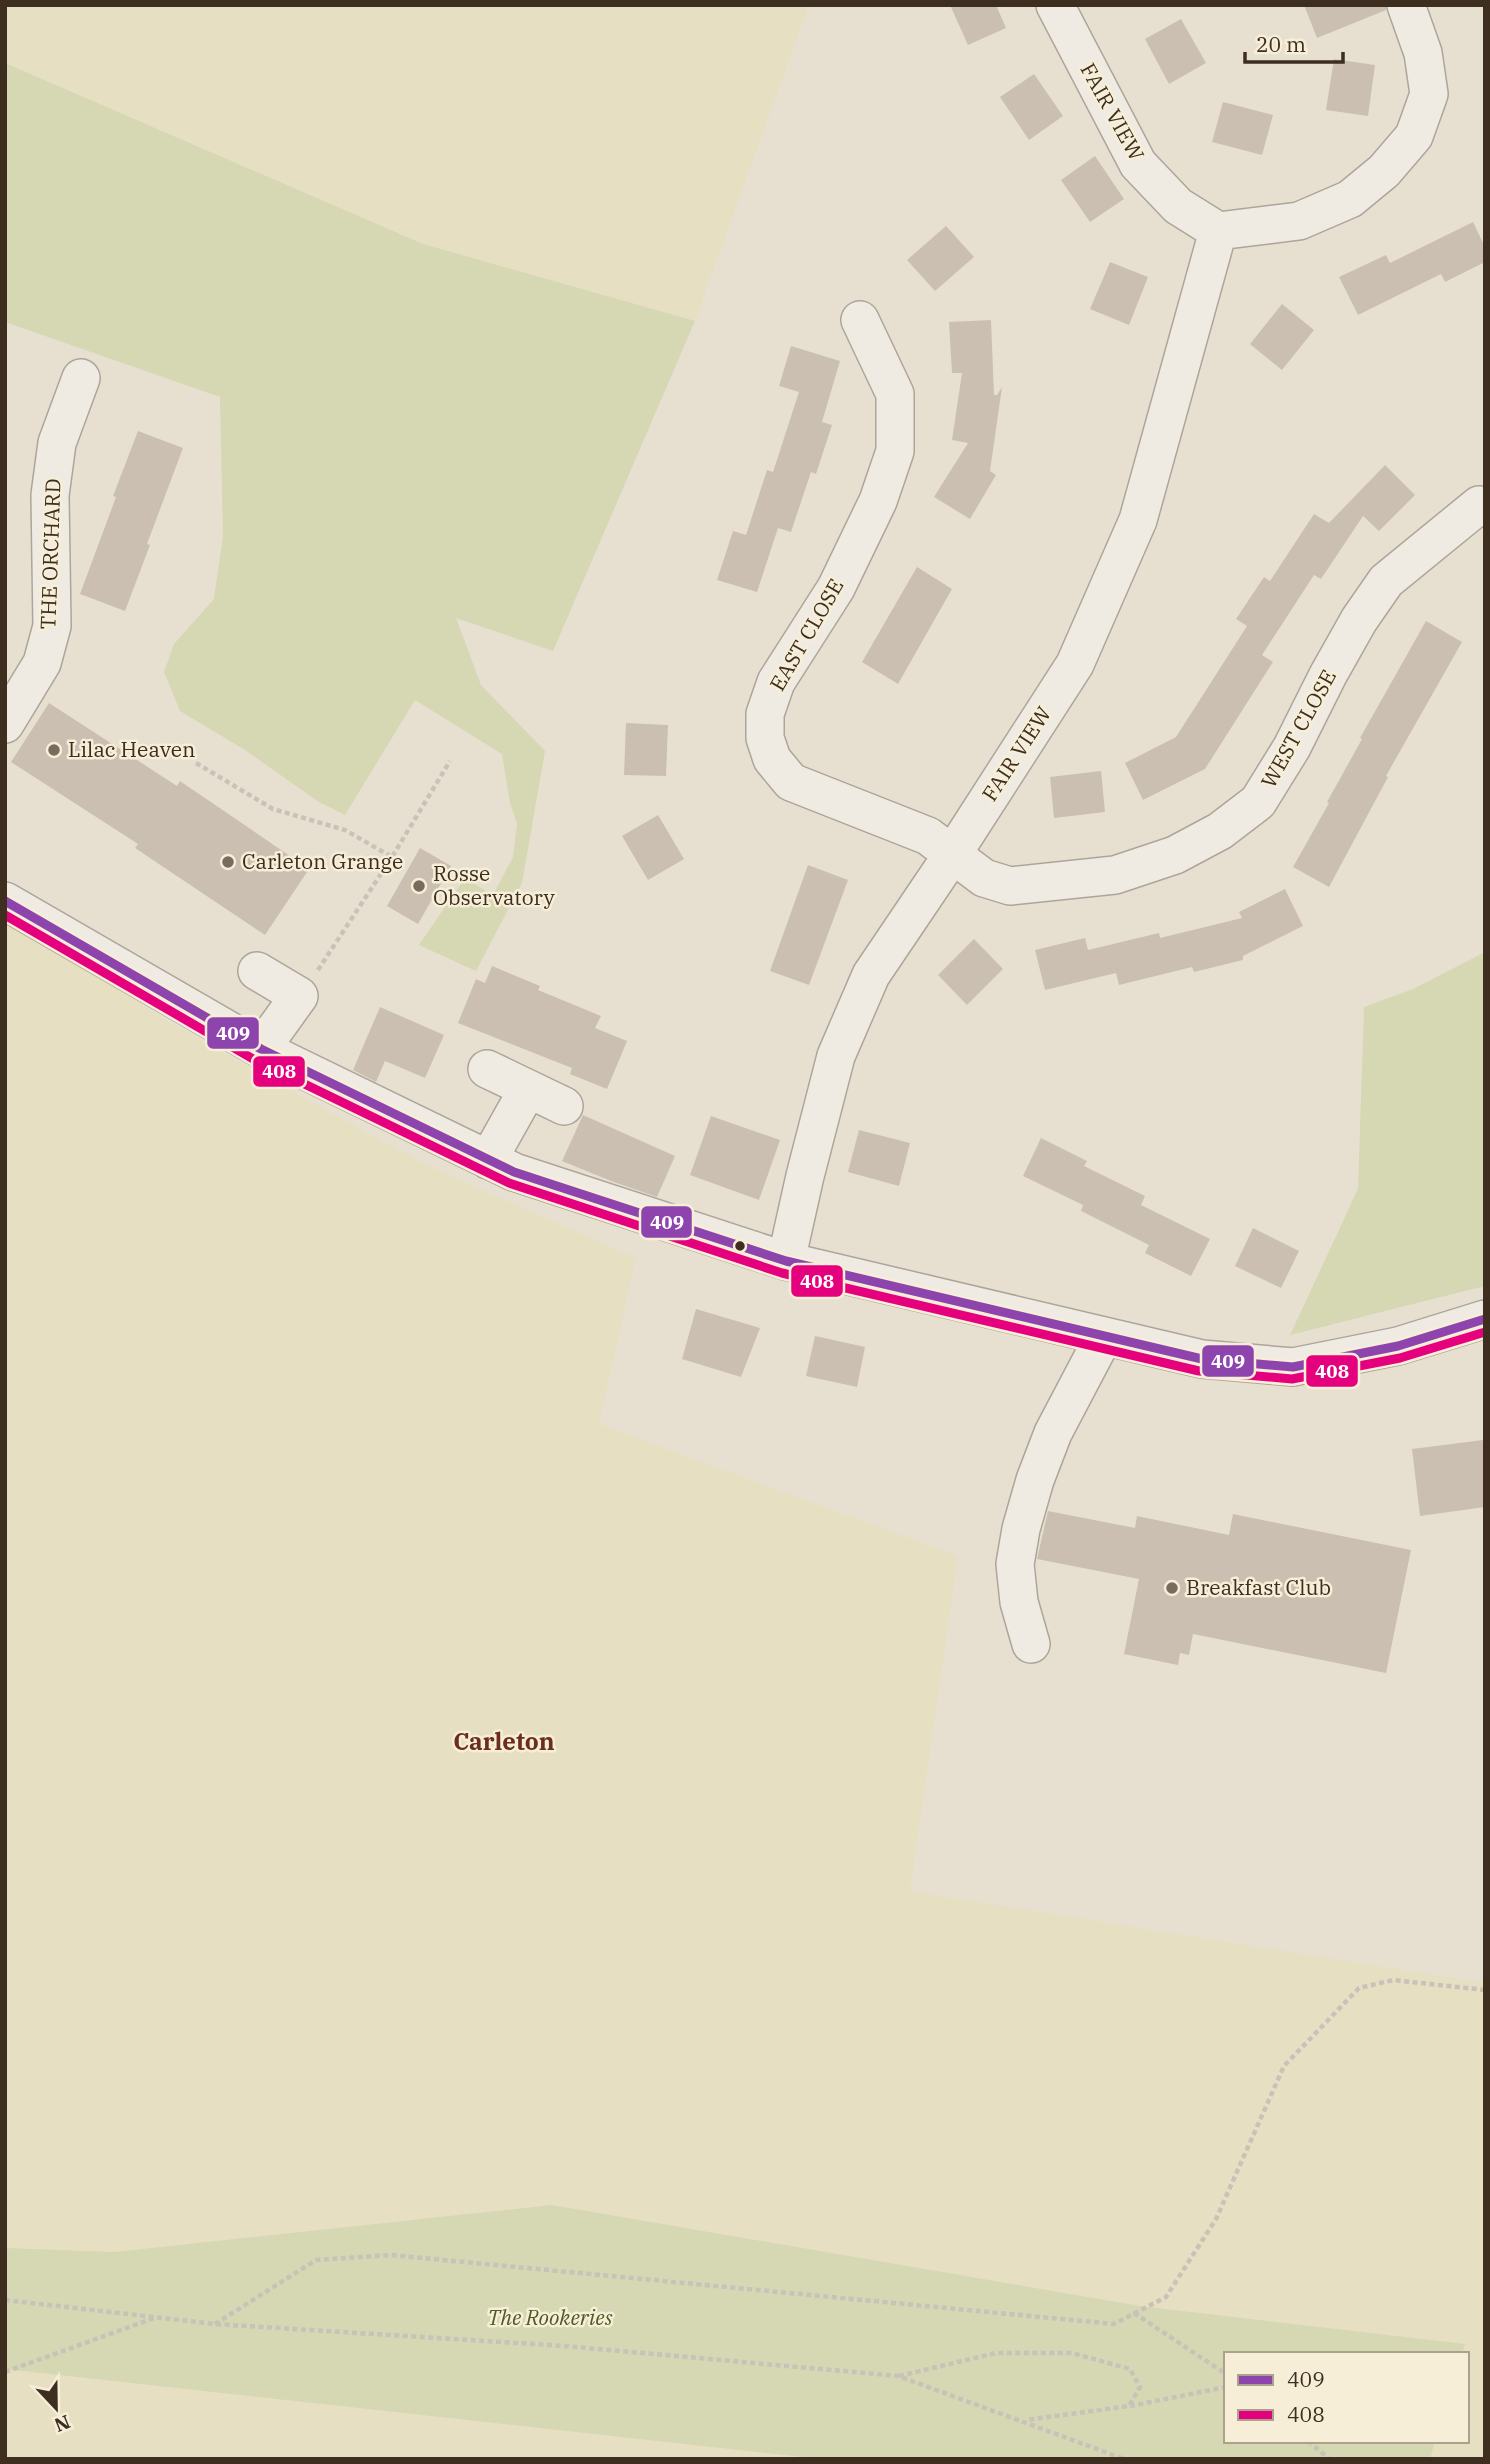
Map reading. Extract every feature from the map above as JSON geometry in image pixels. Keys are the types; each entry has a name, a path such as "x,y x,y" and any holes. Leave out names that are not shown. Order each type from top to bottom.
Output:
{"street":[{"name":"FAIR VIEW","path":"786,1261 836,1056 871,975 952,855 1074,664 1138,520 1219,231 1178,206 1138,164 1055,5"},
{"path":"1219,231 1299,221 1350,199 1384,172 1414,136 1429,94 1423,52 1406,5"},
{"name":"EAST CLOSE","path":"860,320 895,394 895,451 878,500 836,589 776,682 765,713 765,738 772,760 791,782 928,836 952,855"},
{"name":"THE ORCHARD","path":"11,704 42,663 52,626 50,495 57,443 81,378"},
{"name":"WEST CLOSE","path":"952,855 984,878 1010,886 1115,875 1175,855 1220,831 1258,802 1292,747 1359,620 1387,581 1479,505"},
{"path":"5,901 261,1049 514,1172 786,1261 1202,1359 1293,1367 1398,1346 1485,1319"},
{"path":"257,971 299,996 261,1049"},
{"path":"487,1069 564,1106"},
{"path":"488,1160 528,1089"},
{"path":"1031,1644 1019,1602 1015,1564 1021,1529 1035,1480 1053,1433 1104,1336"}],"path":[{"path":"299,996 328,958 450,761"},
{"path":"196,763 274,809 345,830 392,857"},
{"path":"215,2324 316,2260 391,2255 1114,2324 1166,2297 1216,2219 1284,2066 1359,1988 1393,1980 1485,1990"},
{"path":"5,2300 215,2324 565,2346 898,2376 1124,2459"},
{"path":"1134,2313 1224,2373"},
{"path":"5,2372 155,2317"},
{"path":"898,2376 996,2353 1072,2353 1130,2368 1140,2387 1129,2406"},
{"path":"1023,2420 1129,2406 1224,2387"},
{"path":"1310,2443 1329,2459"}],"shaded area":[{"path":"5,5 809,5 695,321 423,244 5,63"},
{"path":"5,920 177,1027 424,1164 636,1258 599,1424 958,1556 910,1891 1485,1983 1485,2459 1430,2459 1434,2443 1469,2443 1469,2352 1462,2352 1464,2344 1140,2306 552,2205 114,2252 5,2248"},
{"path":"5,2369 821,2459 5,2459"}],"green space":[{"path":"5,63 423,244 695,321 553,651 456,618 481,685 545,751 522,883 476,971 419,945 465,878 493,895 513,857 517,824 510,803 502,754 415,700 345,815 319,802 245,750 180,711 164,672 174,644 214,599 223,536 220,397 5,322"},
{"path":"1485,952 1485,1286 1290,1335 1358,1189 1364,1007 1413,989"},
{"name":"The Rookeries","path":"552,2205 1140,2306 1465,2344 1463,2352 1224,2352 1224,2443 1434,2443 1430,2459 821,2459 5,2369 5,2248 114,2252"}],"building":[{"path":"950,5 996,5 1006,28 968,45"},
{"path":"1304,5 1386,5 1386,10 1317,38"},
{"path":"1181,19 1206,63 1169,84 1145,39"},
{"path":"1334,59 1375,65 1368,116 1326,110"},
{"path":"1034,74 1063,116 1029,140 1000,97"},
{"path":"1223,102 1273,115 1262,155 1212,142"},
{"path":"1095,156 1124,199 1090,222 1061,180"},
{"path":"1473,222 1485,247 1485,262 1445,282 1441,274 1358,315 1339,277 1386,255 1390,263"},
{"path":"946,226 974,257 935,291 907,260"},
{"path":"1110,262 1148,277 1129,325 1090,309"},
{"path":"1282,304 1314,330 1282,370 1250,344"},
{"path":"991,320 994,395 997,395 1002,387 990,471 996,475 970,519 934,497 968,443 952,440 962,373 952,373 949,322"},
{"path":"791,346 840,361 822,422 832,425 816,474 811,472 791,532 778,528 757,592 717,580 733,531 746,535 767,470 773,472 799,392 779,386"},
{"path":"138,431 183,448 125,611 80,594"},
{"path":"1385,465 1415,495 1379,531 1363,516 1321,579 1314,575 1262,655 1273,662 1205,769 1143,800 1125,763 1176,737 1247,626 1236,619 1264,577 1270,581 1314,514 1329,523"},
{"path":"917,567 952,589 898,684 862,662"},
{"path":"1426,621 1462,642 1386,776 1388,777 1329,887 1293,867 1329,803 1327,802 1362,739 1360,738"},
{"path":"49,703 177,786 180,781 309,869 265,935 135,848 138,844 11,762"},
{"path":"626,723 668,725 666,776 624,775"},
{"path":"1101,771 1105,812 1054,818 1050,777"},
{"path":"658,815 684,859 648,880 622,836"},
{"name":"Rosse Observatory","path":"420,848 451,866 418,924 387,906"},
{"path":"808,865 848,880 809,985 770,971"},
{"path":"1285,889 1303,926 1243,956 1243,960 1194,972 1192,967 1119,985 1116,973 1045,990 1035,950 1085,938 1088,950 1159,933 1160,938 1242,918 1239,912"},
{"path":"974,939 1003,969 967,1005 938,975"},
{"path":"492,966 540,986 538,990 601,1016 595,1028 627,1041 607,1089 570,1074 572,1068 458,1023 476,979 485,983"},
{"path":"380,1007 444,1035 425,1078 385,1061 376,1082 353,1070"},
{"path":"583,1115 675,1156 657,1197 562,1161"},
{"path":"711,1116 780,1140 759,1200 690,1175"},
{"path":"859,1130 910,1143 899,1186 848,1172"},
{"path":"1041,1138 1087,1161 1084,1166 1145,1196 1141,1205 1210,1239 1191,1276 1145,1253 1149,1245 1081,1211 1083,1205 1023,1176"},
{"path":"1253,1228 1299,1251 1281,1288 1235,1266"},
{"path":"696,1309 760,1328 741,1377 682,1359"},
{"path":"815,1336 865,1347 857,1387 806,1376"},
{"path":"1483,1440 1485,1507 1420,1516 1412,1449"},
{"path":"1048,1511 1135,1528 1137,1516 1229,1535 1233,1514 1411,1550 1386,1673 1193,1634 1189,1655 1180,1653 1178,1665 1124,1654 1139,1579 1037,1559"}],"transit line":[{"name":"409","path":"5,901 261,1049 514,1172 786,1261 1202,1359 1293,1367 1398,1346 1485,1319"},
{"name":"408","path":"5,915 255,1060 509,1183 782,1273 1199,1371 1292,1379 1400,1358 1485,1332"}],"place":[{"name":"Lilac Heaven","path":"54,750"},
{"name":"Carleton Grange","path":"228,862"},
{"name":"Rosse Observatory","path":"419,886"},
{"name":"Breakfast Club","path":"1172,1588"}],"district":[{"name":"Carleton","path":"504,1742"}]}
